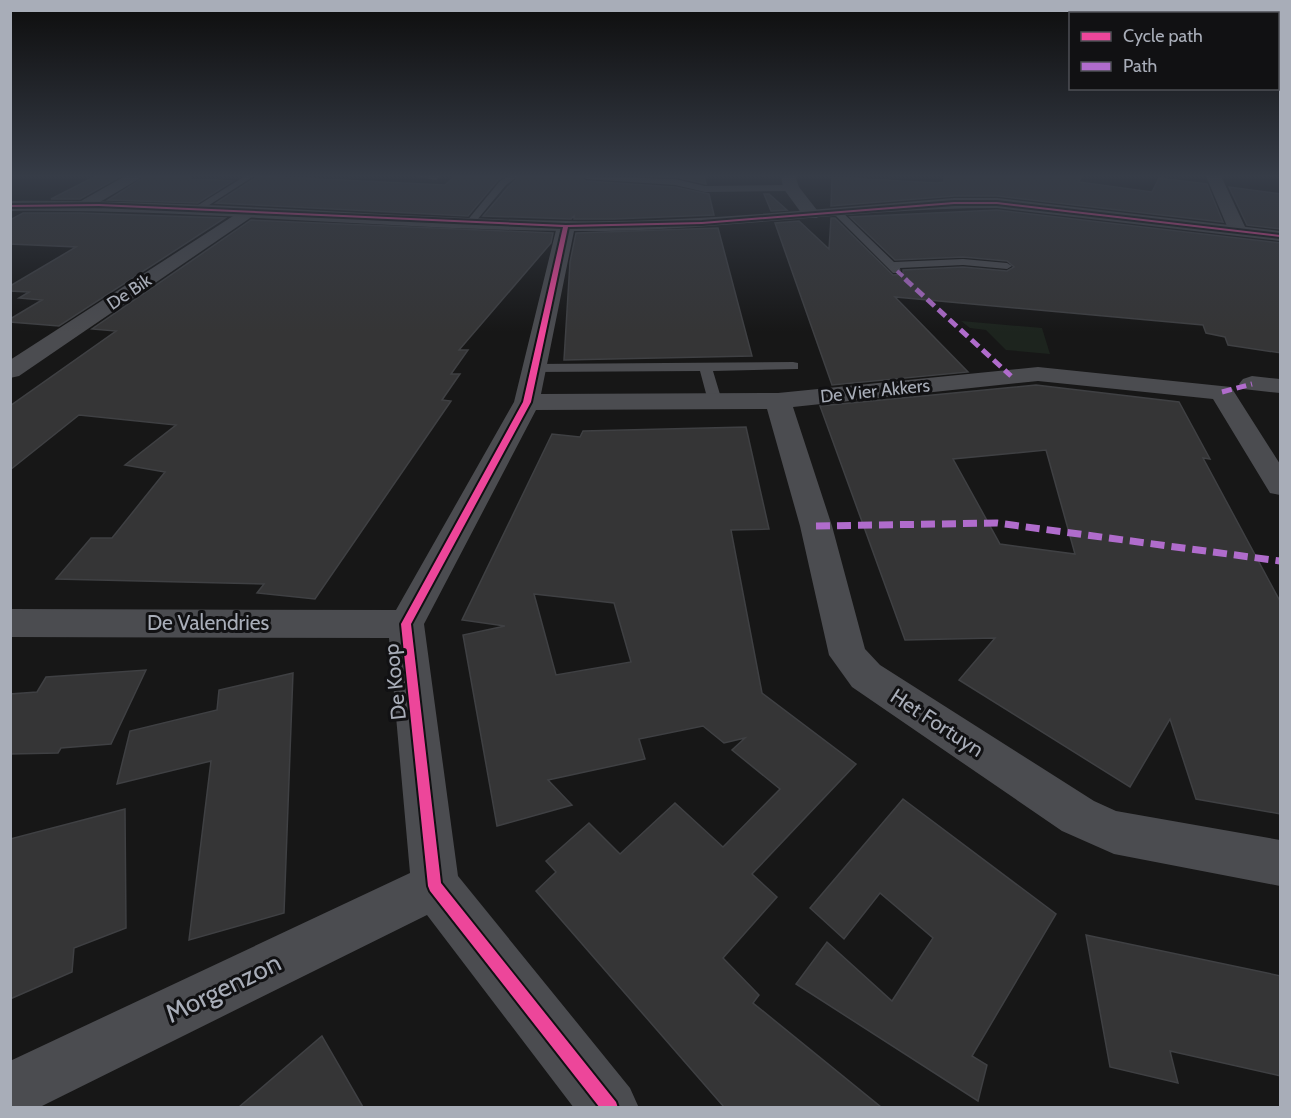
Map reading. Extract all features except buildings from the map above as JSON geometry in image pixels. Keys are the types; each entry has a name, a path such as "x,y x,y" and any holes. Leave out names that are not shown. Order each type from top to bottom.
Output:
{"street":[{"name":"De Bik","path":"10,371 223,228"},
{"name":"De Koop","path":"435,886 406,624 531,385 566,228"},
{"path":"1215,228 1281,236"},
{"name":"De Vier Akkers","path":"531,385 715,401 778,401 1038,374 1222,392 1281,486"},
{"path":"1252,384 1281,386"},
{"name":"Het Fortuyn","path":"778,401 816,526 848,655 866,676 1078,816 1114,832 1281,863"},
{"name":"De Valendries","path":"10,623 406,624"},
{"path":"435,886 610,1107"},
{"name":"Morgenzon","path":"10,1091 435,886"}],"lane":[{"path":"853,228 894,268 963,262 1007,266"},
{"path":"531,385 706,368 793,366"},
{"path":"706,368 715,401"}],"shaded area":[{"path":"961,321 1042,328 1050,354 1006,350 986,330 970,328"}],"marked path":[{"path":"897,271 1011,376"},
{"path":"1222,392 1252,384"},
{"path":"816,526 997,523 1280,561"}],"cycle path":[{"path":"566,228 527,402 406,624 435,886 610,1108"},
{"path":"1213,228 1280,236"}]}
